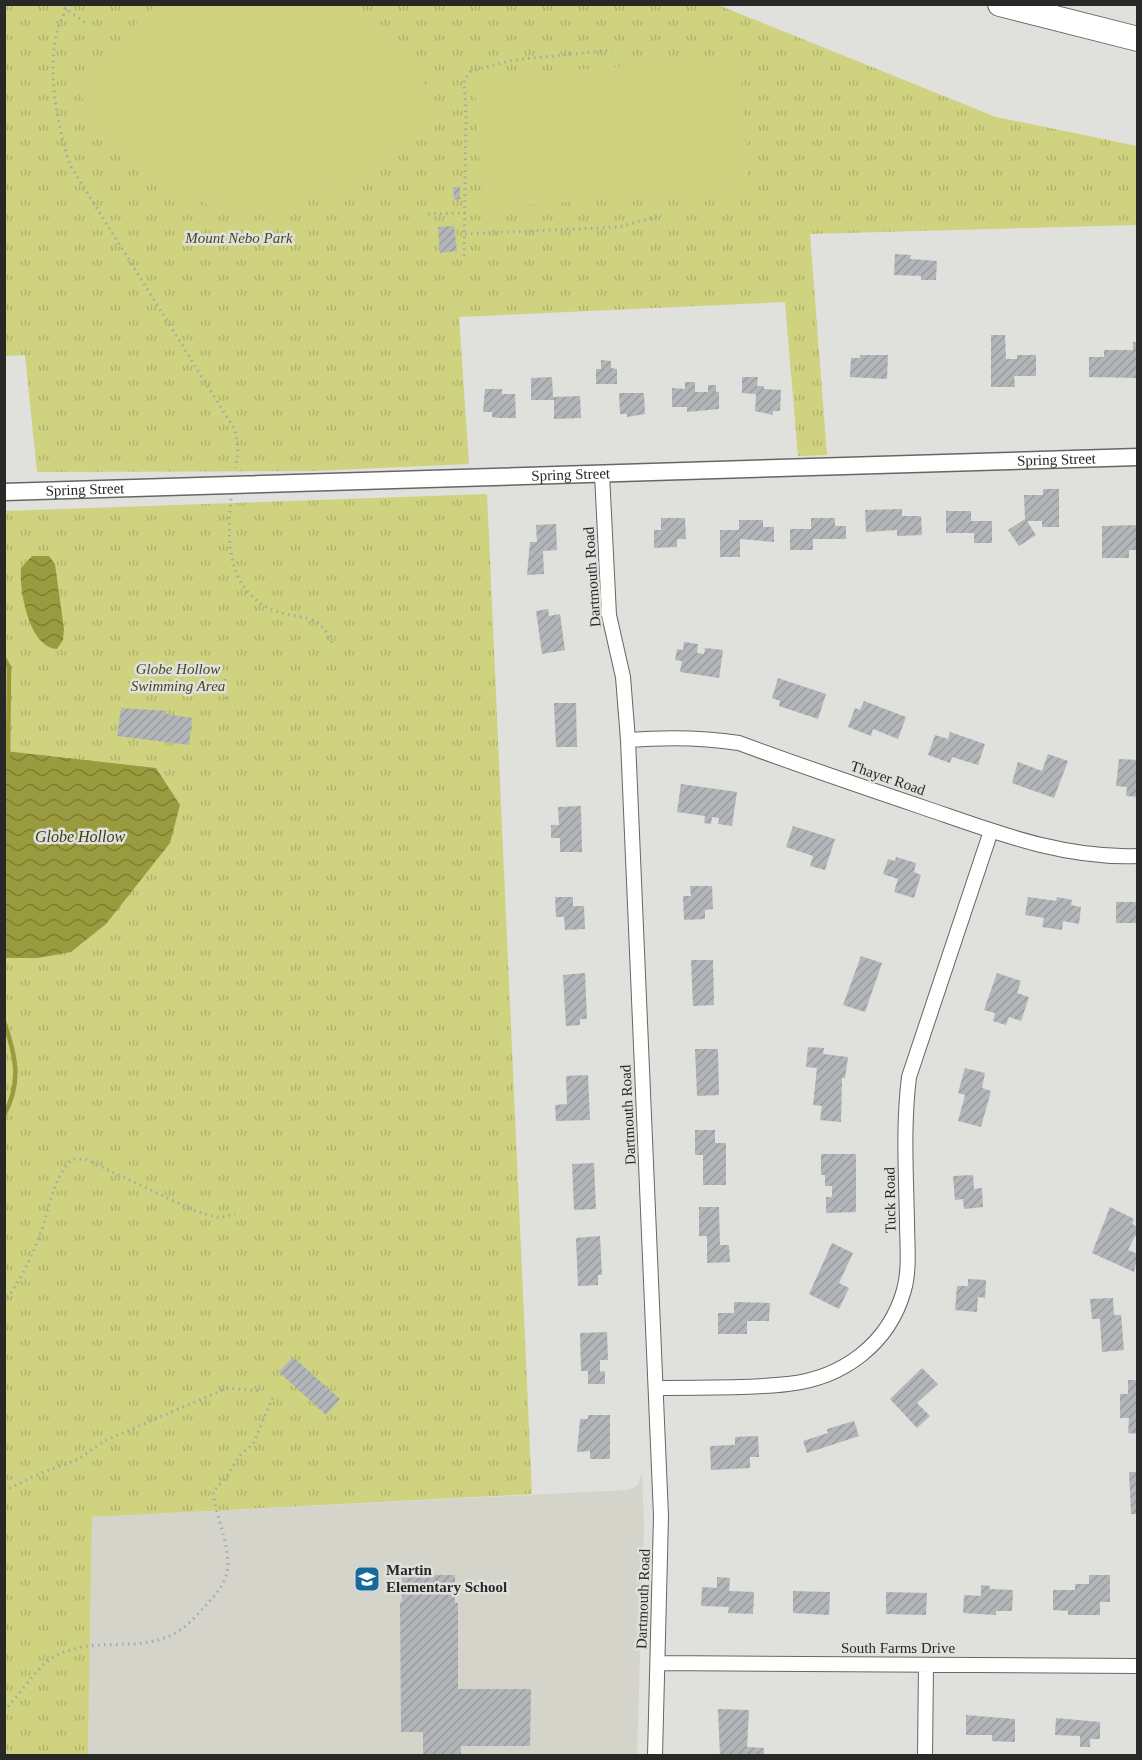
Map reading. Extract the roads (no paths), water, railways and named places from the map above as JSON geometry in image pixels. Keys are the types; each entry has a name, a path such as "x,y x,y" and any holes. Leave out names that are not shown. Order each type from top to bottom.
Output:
{"highway":[{"path":"1000,4 1137,39"}],"street":[{"name":"Spring Street","path":"4,492 1137,457"},
{"name":"Dartmouth Road","path":"602,474 609,615 623,677 628,740 656,1389 662,1540 655,1755"},
{"name":"Thayer Road","path":"628,740 668,737 739,743 991,831 1062,852 1107,858 1137,856"},
{"name":"Tuck Road","path":"656,1389 789,1384 824,1376 856,1360 880,1339 895,1315 905,1288 907,1256 905,1110 909,1077 991,831"},
{"name":"South Farms Drive","path":"658,1663 1137,1666"},
{"path":"925,1755 926,1665"}],"water":[{"path":"32,556 49,556 55,564 64,629 63,640 57,649 47,646 39,639 24,603 21,568"},
{"name":"Globe Hollow","path":"5,751 156,768 180,805 170,843 106,924 71,952 38,958 5,958"}],"waterway":[{"path":"4,658 9,667 8,756"},
{"path":"4,1022 12,1046 15,1069 13,1092 4,1115"}],"place":[{"name":"Martin Elementary School","path":"367,1579"}],"park label":[{"name":"Mount Nebo Park","path":"239,238"},
{"name":"Globe Hollow Swimming Area","path":"178,678"}]}
